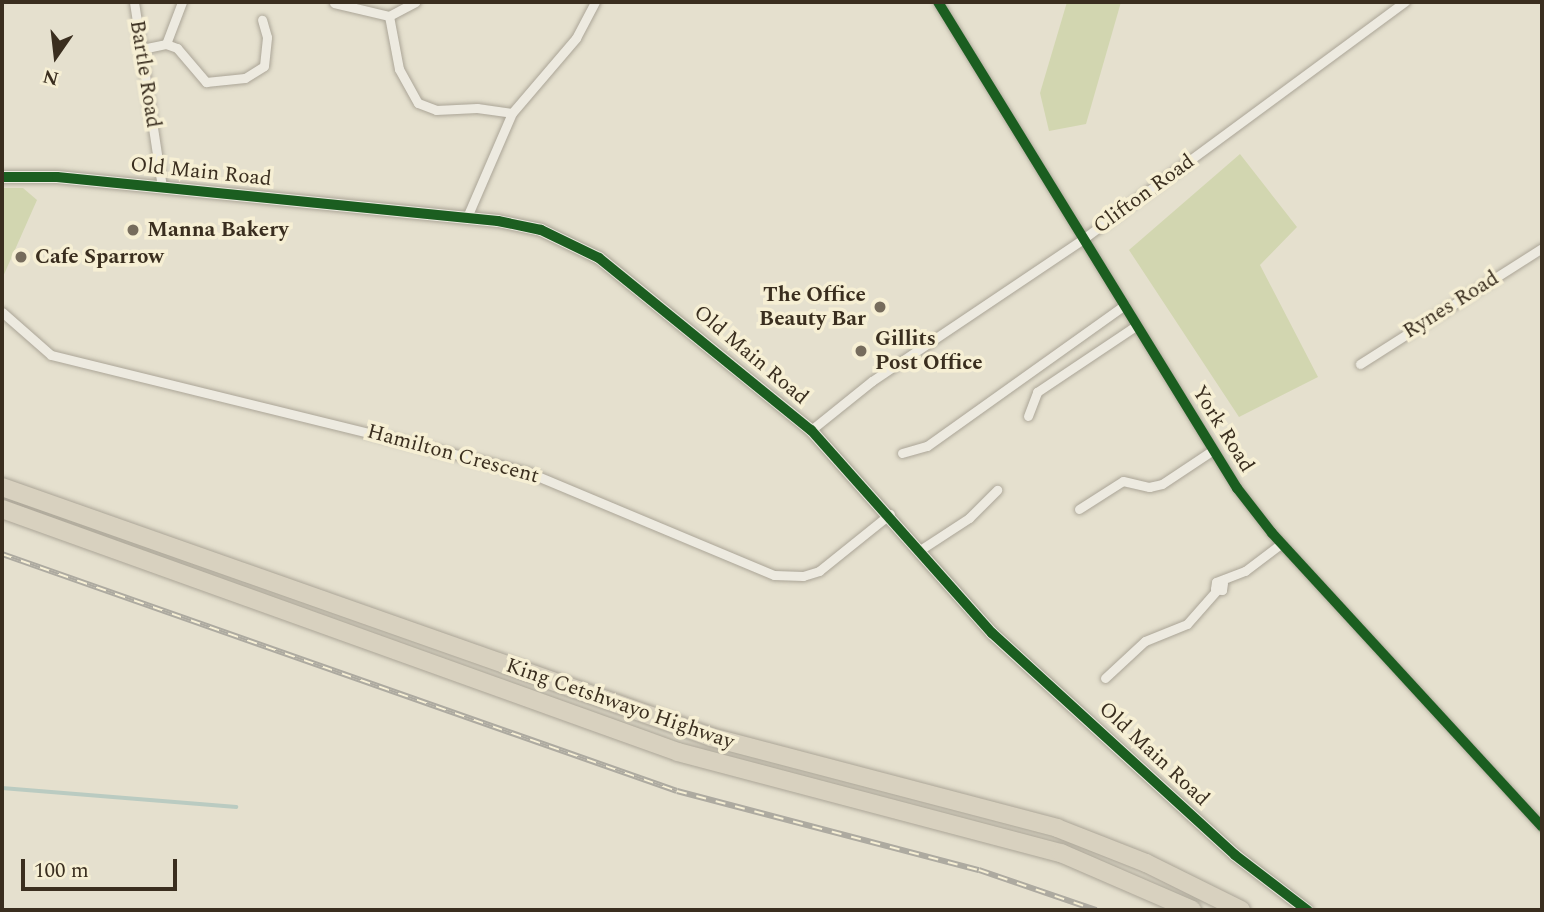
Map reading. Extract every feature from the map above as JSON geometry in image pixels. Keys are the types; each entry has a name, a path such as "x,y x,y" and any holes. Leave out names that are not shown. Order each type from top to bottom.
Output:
{"highway":[{"name":"King Cetshwayo Highway","path":"2,487 711,737 1057,828 1146,863 1241,910"},
{"name":"King Cetshwayo Highway","path":"2,509 678,752 1061,853 1192,910"}],"street":[{"name":"Bartle Road","path":"134,2 162,188"},
{"path":"166,44 182,2"},
{"path":"334,3 388,16 415,2"},
{"path":"467,217 512,113 566,51 595,2"},
{"name":"York Road","path":"938,2 1213,450 1282,543 1542,827"},
{"name":"Clifton Road","path":"811,430 872,381 1083,239 1403,2"},
{"path":"388,16 399,69 418,103 436,110 489,108 512,113"},
{"path":"142,49 166,44 186,54 204,81 221,83 245,78 264,66 267,37 262,20"},
{"name":"Old Main Road","path":"2,177 57,177 467,217 541,230 599,258 811,430 890,514 992,633 1235,855 1307,910"},
{"name":"Rynes Road","path":"1360,364 1542,248"},
{"path":"902,453 926,446 1125,305"},
{"name":"Hamilton Crescent","path":"2,312 51,355 530,473 774,575 803,576 819,571 890,514"},
{"path":"1028,416 1037,393 1137,325"},
{"path":"1079,509 1123,481 1149,487 1162,484 1213,450"},
{"path":"920,550 968,517 997,490"},
{"path":"1105,678 1145,641 1187,624 1220,587 1282,543"}],"green space":[{"path":"1067,2 1121,2 1086,124 1049,131 1040,93"},
{"path":"1240,154 1297,227 1260,265 1318,377 1239,417 1129,250"},
{"path":"2,188 23,188 37,200 2,279"}],"waterway":[{"path":"2,788 236,807"}],"railway":[{"path":"2,554 677,791 979,870 1096,910"}],"cycle path":[{"path":"938,2 1237,488 1272,533 1542,827"},
{"path":"2,177 57,177 498,221 541,230 599,258 811,430 992,633 1235,855 1307,910"}],"place":[{"name":"Manna Bakery","path":"133,230"},
{"name":"Cafe Sparrow","path":"21,257"},
{"name":"The Office Beauty Bar","path":"880,307"},
{"name":"Gillits Post Office","path":"861,351"}]}
